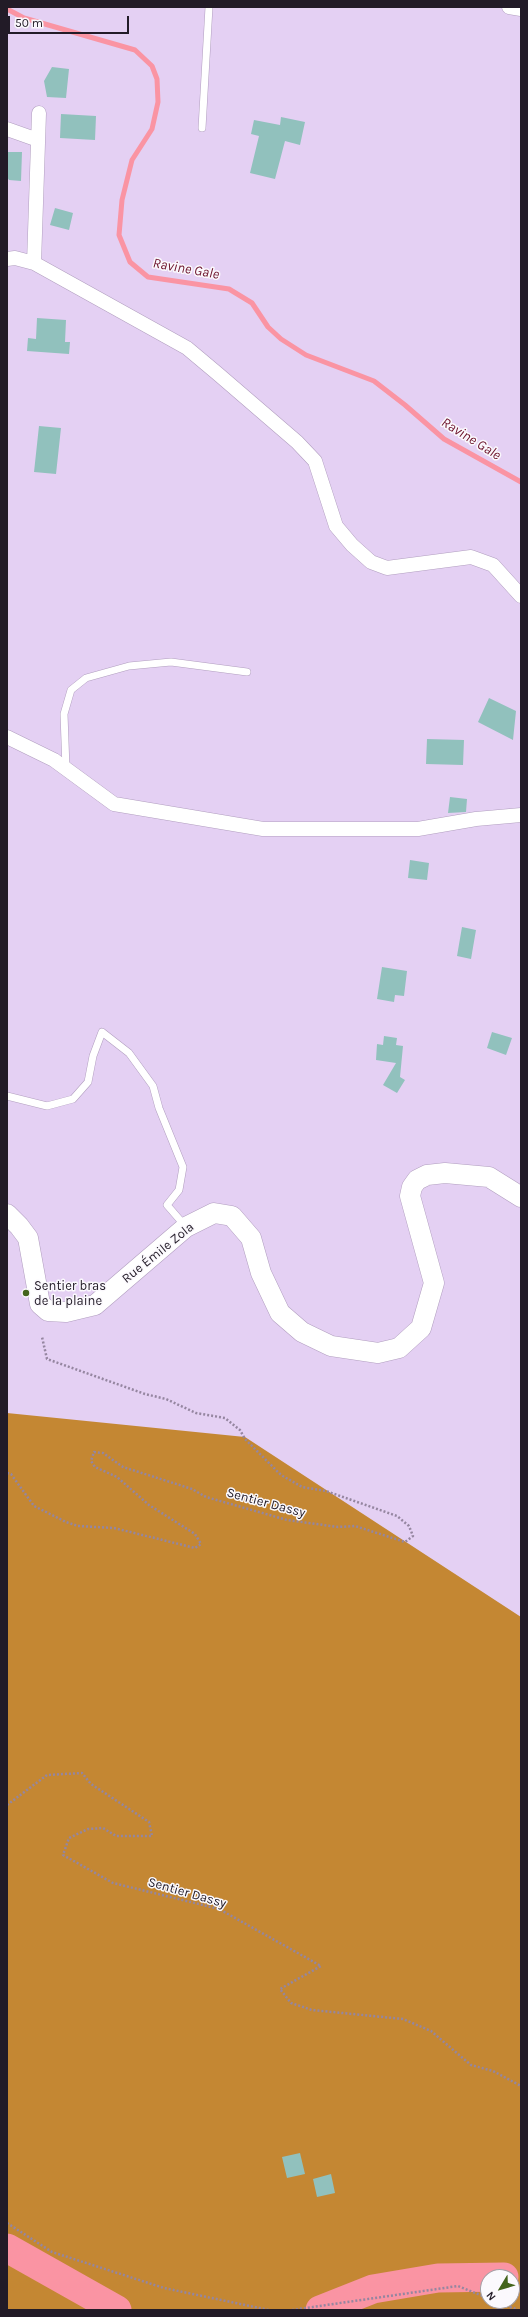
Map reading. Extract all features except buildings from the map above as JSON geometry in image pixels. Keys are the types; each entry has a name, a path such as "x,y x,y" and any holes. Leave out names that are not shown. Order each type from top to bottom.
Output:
{"main road":[{"name":"Rue Émile Zola","path":"7,1214 28,1238 36,1294 40,1304 48,1311 66,1312 95,1305 186,1227 214,1213 232,1216 251,1238 261,1273 280,1313 302,1332 331,1346 378,1353 399,1348 421,1328 434,1283 410,1196 412,1187 417,1180 427,1175 445,1173 489,1177 520,1191"}],"street":[{"path":"509,7 521,9"},
{"path":"34,263 39,113"},
{"path":"7,129 38,140"},
{"path":"7,259 15,258 34,263 186,348 297,442 315,460 336,526 352,545 371,562 387,568 471,557 493,565 521,596"},
{"path":"7,738 54,760 114,804 263,829 418,829 476,819 521,815"}],"lane":[{"path":"202,128 209,7"},
{"path":"66,769 64,714 71,690 86,678 129,666 171,662 248,672"},
{"path":"7,1096 47,1106 73,1099 88,1082 93,1056 102,1032 129,1053 154,1086 159,1108 183,1167 179,1190 167,1205 186,1227"}],"path":[{"name":"Sentier Dassy","path":"7,1473 11,1474 34,1506 66,1522 78,1526 114,1528 195,1548 201,1544 195,1534 149,1505 117,1477 95,1467 91,1461 94,1452 103,1453 123,1467 192,1489 206,1497 287,1520 307,1524 354,1526 405,1542 414,1536 409,1526 397,1516 326,1491 302,1487 282,1475 245,1439 240,1430 225,1418 196,1413 166,1399 145,1394 47,1359 42,1338"},
{"name":"Sentier Dassy","path":"7,1805 47,1775 82,1773 91,1784 149,1822 152,1836 116,1836 103,1828 88,1829 69,1838 63,1855 113,1883 219,1909 321,1966 280,1989 291,2003 312,2010 403,2019 431,2031 471,2065 493,2071 521,2086"},
{"path":"7,2223 52,2252 164,2288 269,2310"},
{"path":"292,2310 458,2286 480,2295"}],"shaded area":[{"path":"7,1413 245,1437 521,1617 521,2310 7,2310"}],"waterway":[{"name":"Ravine Gale","path":"7,9 24,18 135,50 152,66 157,79 158,102 152,129 132,160 122,200 119,235 130,262 148,277 229,289 252,303 268,327 281,339 306,355 374,381 405,405 444,439 521,482"},
{"path":"7,2248 117,2310"},
{"path":"320,2310 373,2289 438,2278 480,2277"}],"place":[{"name":"Sentier bras de la plaine","path":"26,1293"}]}
